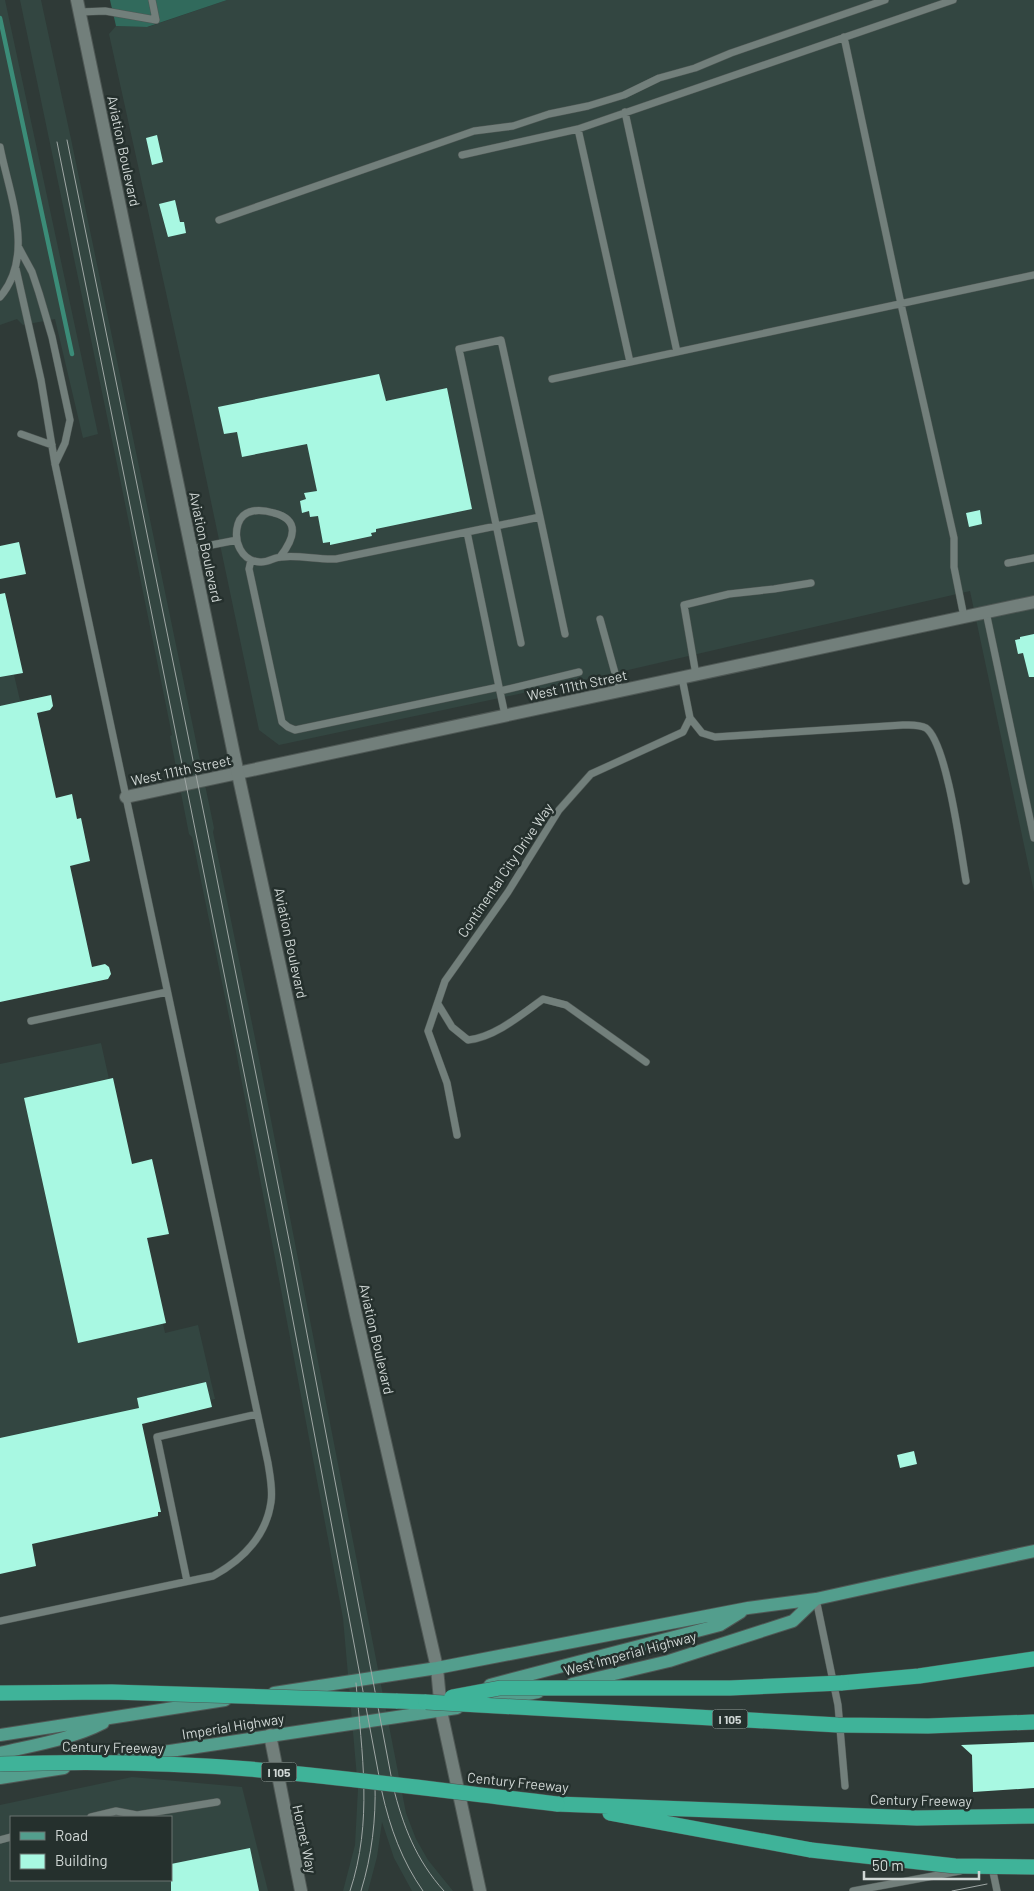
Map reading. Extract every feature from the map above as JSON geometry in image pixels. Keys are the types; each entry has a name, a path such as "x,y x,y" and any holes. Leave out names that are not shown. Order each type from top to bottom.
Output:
{"highway":[{"path":"426,1702 500,1688 730,1688 841,1683 919,1676 1034,1659"},
{"name":"I 105","path":"0,1693 112,1692 426,1702 838,1726 928,1726 1034,1722"},
{"name":"Century Freeway","path":"0,1764 58,1762 152,1763 249,1769 557,1804 917,1818 1034,1816"},
{"path":"557,1804 811,1850 955,1866 1034,1867"}],"main road":[{"name":"Aviation Boulevard","path":"78,6 238,774 356,1315 437,1668 441,1711 480,1891"},
{"name":"West 111th Street","path":"126,797 1034,602"},
{"name":"West Imperial Highway","path":"437,1668 748,1608 816,1599 1034,1551"},
{"name":"West Imperial Highway","path":"441,1711 541,1692 670,1660 793,1621 816,1599"},
{"path":"441,1711 457,1694 720,1625 748,1608"},
{"name":"Imperial Highway","path":"0,1735 437,1668"},
{"name":"Imperial Highway","path":"0,1778 270,1735 441,1711"},
{"path":"0,1753 92,1728 114,1717"},
{"name":"Hornet Way","path":"270,1735 301,1891"}],"lane":[{"path":"78,6 156,20 152,0"},
{"path":"219,220 474,131 512,126 549,114 588,106 624,95 659,78 695,68 731,53 884,0"},
{"path":"462,155 578,129 953,0"},
{"path":"844,37 901,304 954,538 954,567 964,617"},
{"path":"625,112 677,352"},
{"path":"578,129 630,362"},
{"path":"0,147 17,220 18,248 16,269 29,324 55,464 268,1463 271,1486 271,1502 260,1536 246,1553 230,1567 213,1576 0,1621"},
{"path":"18,248 32,272 39,293 52,337 70,420 65,443 55,464"},
{"path":"0,297 6,290 16,269"},
{"path":"552,379 1034,275"},
{"path":"522,642 459,349 501,340 565,634"},
{"path":"21,434 52,445"},
{"path":"280,557 288,547 292,536 292,527 285,516 261,509 251,511 242,516 238,524 237,540 239,549 250,560 260,562 280,557 336,559 540,517"},
{"path":"467,532 505,716"},
{"path":"190,549 237,540"},
{"path":"1008,563 1034,558"},
{"path":"250,560 249,569 282,722 295,730 579,672"},
{"path":"696,675 684,605 728,594 811,583"},
{"path":"986,612 1034,838"},
{"path":"600,619 620,690"},
{"path":"682,678 690,718 702,733 715,737 903,725 926,728 933,736 938,747 946,775 966,881"},
{"name":"Continental City Drive Way","path":"457,1135 447,1083 428,1031 446,981 508,892 559,810 591,774 682,732 690,718"},
{"path":"31,1021 167,992"},
{"path":"438,1004 452,1027 468,1040 480,1039 508,1023 543,999 566,1005 646,1062"},
{"path":"187,1581 157,1437 257,1414"},
{"path":"816,1599 838,1705 845,1786"},
{"path":"95,1816 116,1811 137,1815 217,1802"},
{"path":"853,1891 992,1866 997,1891"}],"shaded area":[{"path":"0,0 5,0 98,434 83,438 55,319 23,325 17,319 0,325"},
{"path":"20,0 41,0 71,139 214,828 213,832 406,1813 416,1839 428,1860 453,1891 412,1891 394,1858 382,1822 377,1857 368,1891 343,1891 355,1845 358,1789 343,1618 234,1041 192,837 189,834 170,736 172,735"},
{"path":"227,0 1034,0 1034,892 970,591 598,677 279,745 259,730 189,397 109,34 116,26 148,27"},
{"path":"0,615 22,709 0,714"},
{"path":"101,1043 165,1333 198,1325 215,1399 0,1444 0,1064"},
{"path":"132,1777 242,1787 268,1891 0,1891 0,1805"}],"green space":[{"path":"110,0 227,0 147,27 116,26"}],"building":[{"path":"157,135 163,162 152,165 146,138"},
{"path":"175,200 180,222 184,222 186,233 168,237 159,204"},
{"path":"379,374 386,401 447,388 472,509 376,529 376,532 371,533 372,536 330,545 330,542 323,543 318,516 310,517 309,511 302,513 300,501 306,499 304,493 317,491 307,444 242,457 237,432 224,434 218,407"},
{"path":"980,510 982,524 969,527 966,513"},
{"path":"19,542 26,574 0,579 0,546"},
{"path":"5,593 23,673 0,677 0,594"},
{"path":"1034,634 1034,677 1029,677 1023,653 1018,654 1015,640"},
{"path":"51,695 53,706 50,710 37,713 56,798 72,794 77,819 81,818 90,861 70,866 92,967 105,964 109,967 111,974 108,979 0,1002 0,706"},
{"path":"113,1078 132,1164 152,1159 169,1234 147,1238 166,1323 78,1343 24,1098"},
{"path":"206,1382 212,1407 142,1424 161,1512 158,1512 158,1516 32,1544 36,1566 0,1574 0,1438 139,1408 137,1398"},
{"path":"914,1451 917,1464 900,1468 897,1455"},
{"path":"1034,1742 1034,1788 973,1792 972,1755 961,1745"},
{"path":"250,1848 259,1891 171,1891 172,1864"}],"waterway":[{"path":"0,18 72,354"}],"tram line":[{"path":"67,140 292,1255 393,1786 406,1829 418,1855 444,1891"},
{"path":"57,142 281,1257 382,1792 398,1844 409,1868 423,1891"},
{"path":"350,1891 357,1865 364,1814 363,1762 356,1683"},
{"path":"361,1891 372,1837 375,1783"},
{"path":"952,1891 987,1884"}]}
